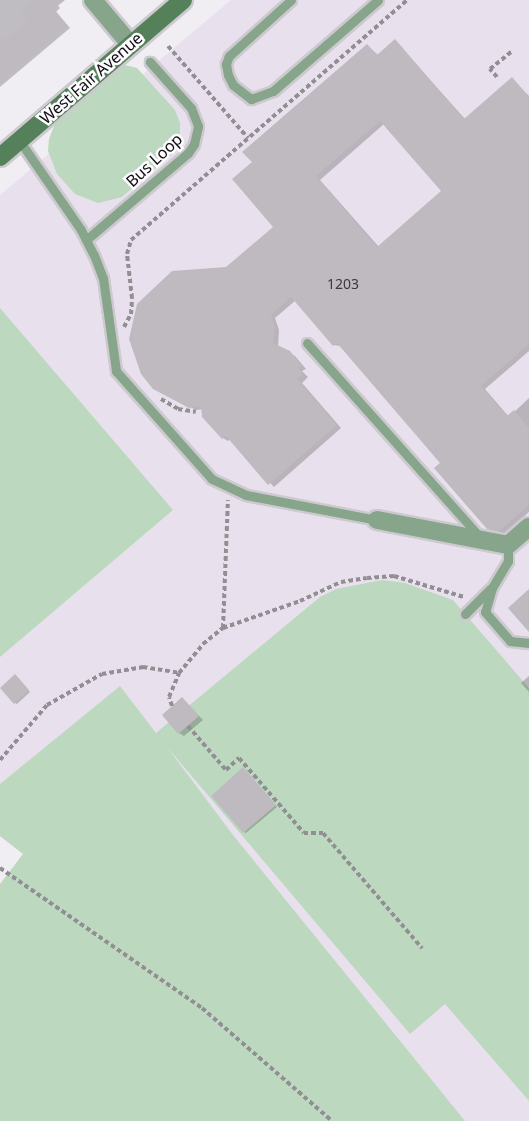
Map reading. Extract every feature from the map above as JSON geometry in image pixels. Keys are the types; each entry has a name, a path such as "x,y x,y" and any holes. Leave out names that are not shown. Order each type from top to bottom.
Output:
{"street":[{"path":"93,0 130,44"},
{"name":"West Fair Avenue","path":"0,157 183,0"},
{"path":"377,520 508,545 529,527"}],"lane":[{"path":"291,0 229,56 226,64 233,85 251,99 273,91 378,0"},
{"name":"Bus Loop","path":"86,240 188,153 194,144 198,126 191,108 150,62"},
{"path":"19,140 33,156 86,240 103,278 116,371 212,479 246,495 377,520"},
{"path":"307,342 482,540"},
{"path":"508,545 508,561 492,588 485,612 510,641 529,643"},
{"path":"465,614 492,588"}],"path":[{"path":"124,338 132,298 127,254 131,240 407,0"},
{"path":"168,46 248,138"},
{"path":"497,77 490,69 512,51"},
{"path":"154,396 178,409 196,412"},
{"path":"223,628 229,487"},
{"path":"172,706 169,697 178,673 203,644 223,628 292,604 341,582 394,576 441,588 462,598 492,588"},
{"path":"0,760 47,705 102,674 143,667 178,673"},
{"path":"188,726 226,770 239,758 304,833 323,833 422,948"},
{"path":"0,868 202,1008 332,1121"}],"shaded area":[{"path":"231,0 529,0 529,1121 368,1121 0,836 0,195"}],"green space":[{"path":"125,65 137,68 175,110 180,123 180,133 172,154 122,197 98,203 75,194 57,174 48,151 49,139 54,126 63,116"},
{"path":"0,308 173,510 0,657"},
{"path":"382,580 405,583 453,600 529,688 529,1101 445,1004 410,1034 167,747 233,835 465,1121 0,1121 0,884 23,854 0,836 0,784 120,686 156,733 320,597 336,589"}],"building":[{"path":"33,0 65,0 54,9 68,26 0,84 0,39 5,39 28,19 21,10"},
{"path":"395,39 464,119 512,77 529,97 529,344 481,386 507,416 514,410 529,428 529,505 498,532 487,529 434,468 440,463 337,343 333,346 291,297 271,315 275,327 273,343 290,351 301,365 298,368 303,374 297,379 337,425 268,485 226,436 222,439 202,417 201,406 189,408 153,389 141,374 129,339 137,304 172,271 226,267 273,227 232,179 252,162 242,152 367,44 377,55","holes":["380,121 441,191 377,247 316,176"]},
{"path":"529,589 529,632 508,608"},
{"path":"15,674 29,690 14,704 0,688"},
{"path":"182,697 199,716 178,734 162,715"},
{"path":"243,767 276,805 243,833 211,796"}]}
